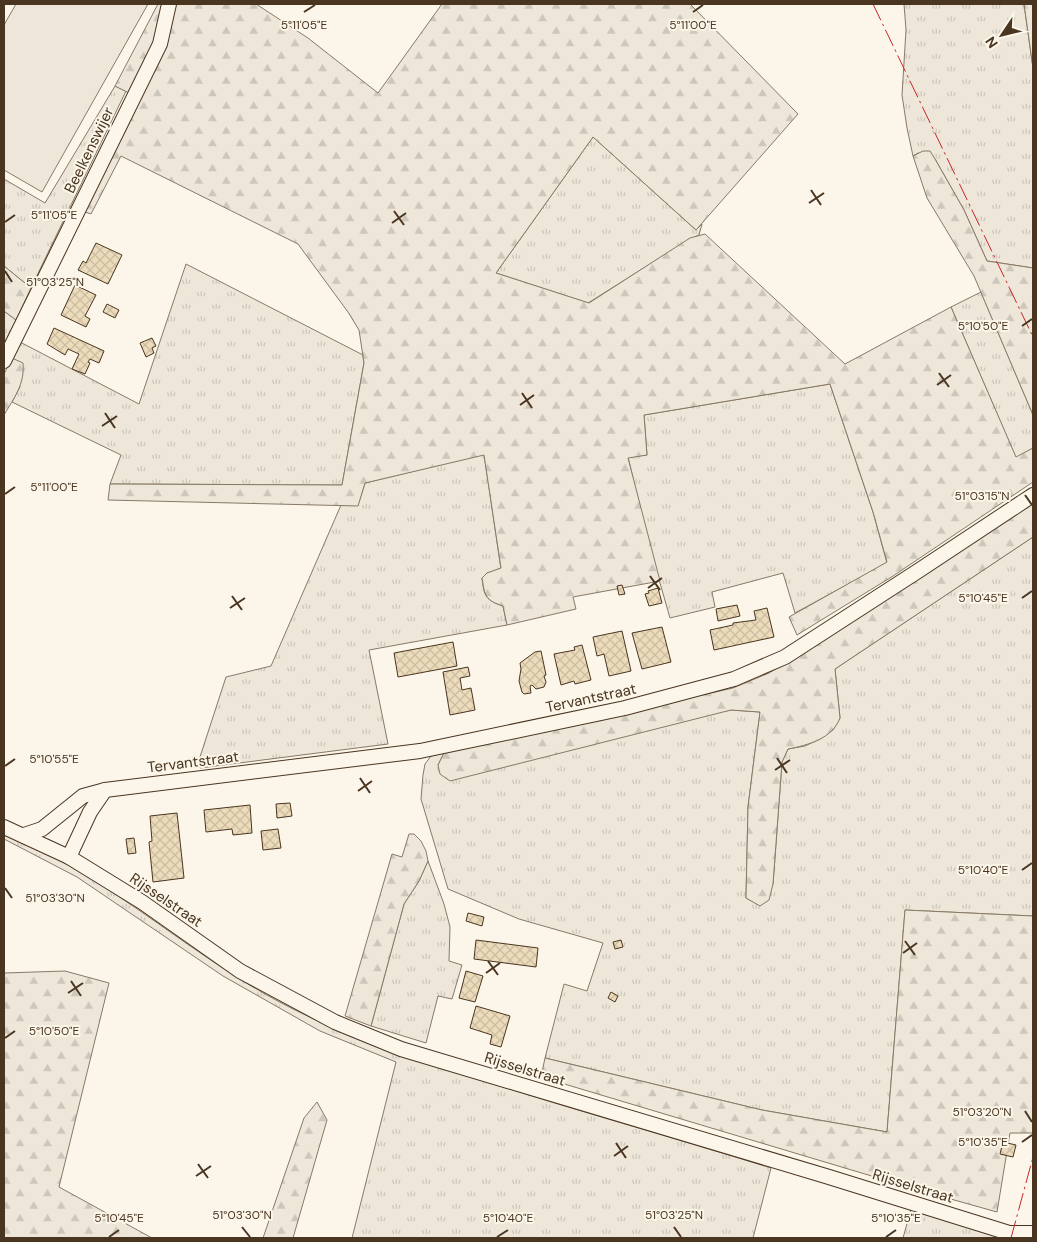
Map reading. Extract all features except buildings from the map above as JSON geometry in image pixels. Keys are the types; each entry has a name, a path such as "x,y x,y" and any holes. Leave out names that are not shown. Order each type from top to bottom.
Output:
{"street":[{"name":"Beelkenswijer","path":"4,361 160,44 169,4"},
{"name":"Tervantstraat","path":"24,836 42,829 83,796 105,790 420,751 625,708 734,679 785,657 1033,495"},
{"path":"4,827 69,857 90,812 105,790"},
{"name":"Rijsselstraat","path":"69,857 142,902 240,971 335,1022 401,1049 829,1176 1014,1235 1033,1233"}],"green space":[{"path":"16,4 148,4 42,192 4,170 4,25"},
{"path":"158,4 256,4 308,38 378,93 442,4 690,4 798,114 696,230 593,137 496,273 589,303 690,238 705,234 845,364 951,307 1016,457 1033,448 1033,482 893,576 797,635 789,617 887,562 873,512 830,384 644,415 647,455 628,458 660,581 573,597 576,609 507,625 503,606 489,599 484,589 482,578 487,573 501,568 484,455 365,483 358,506 108,500 110,484 342,485 364,363 359,330 298,244 121,156 91,214 79,210 137,97 115,86"},
{"path":"904,4 1024,4 1033,68 1033,268 987,261 964,210 935,159 918,153 913,156 902,95 906,30"},
{"path":"1024,4 1033,4 1033,68"},
{"path":"115,86 126,91 31,288 4,266 4,179 45,203"},
{"path":"593,137 696,230 702,224 699,235 588,303 496,273"},
{"path":"923,151 930,151 935,159 964,210 987,261 1033,268 1033,415 974,276 927,198 913,156"},
{"path":"186,264 363,355 364,363 342,485 110,484 121,455 12,402 20,387 12,358 20,342 139,404"},
{"path":"4,266 31,288 16,320 4,311"},
{"path":"981,292 1033,415 1033,448 1016,458 951,307"},
{"path":"4,311 16,320 4,344"},
{"path":"12,358 23,363 23,371 21,384 4,415 4,374"},
{"path":"830,384 873,512 887,563 795,613 783,573 712,592 715,607 670,618 648,541 628,457 647,455 644,415"},
{"path":"484,454 501,569 487,573 482,578 486,596 492,602 503,606 507,625 369,650 388,744 200,768 198,763 226,677 271,666 341,505 358,505 365,483"},
{"path":"1033,503 1033,537 835,669 840,718 825,736 788,749 782,762 773,884 769,900 760,906 746,898 748,807 760,712 731,710 450,781 440,774 438,765 444,753 733,688 769,673"},
{"path":"1033,537 1033,916 905,910 887,1132 762,1110 545,1058 564,984 587,991 603,943 519,919 448,889 421,799 425,764 431,756 444,753 438,765 731,710 760,712 748,807 746,898 760,905 773,884 782,762 788,749 805,746 820,739 833,730 840,718 835,669"},
{"path":"4,833 79,871 238,978 265,994 337,1029 405,1055 475,1078 771,1168 753,1238 352,1238 396,1062 320,1031 223,976 77,877 4,839"},
{"path":"409,834 414,834 421,841 428,861 419,881 404,904 371,1026 345,1016 392,854 402,857"},
{"path":"428,861 444,904 450,927 449,961 462,965 452,999 438,996 426,1043 371,1026 404,904 419,881"},
{"path":"905,910 1033,916 1033,1133 1010,1133 997,1212 541,1077 545,1058 762,1110 887,1132"},
{"path":"65,971 109,983 59,1187 152,1238 4,1238 4,973"},
{"path":"317,1102 327,1120 293,1238 263,1238 304,1118"},
{"path":"911,1209 1004,1238 903,1238"}],"power":[{"path":"873,4 1033,337"},
{"path":"1011,1238 1033,1157"}]}
